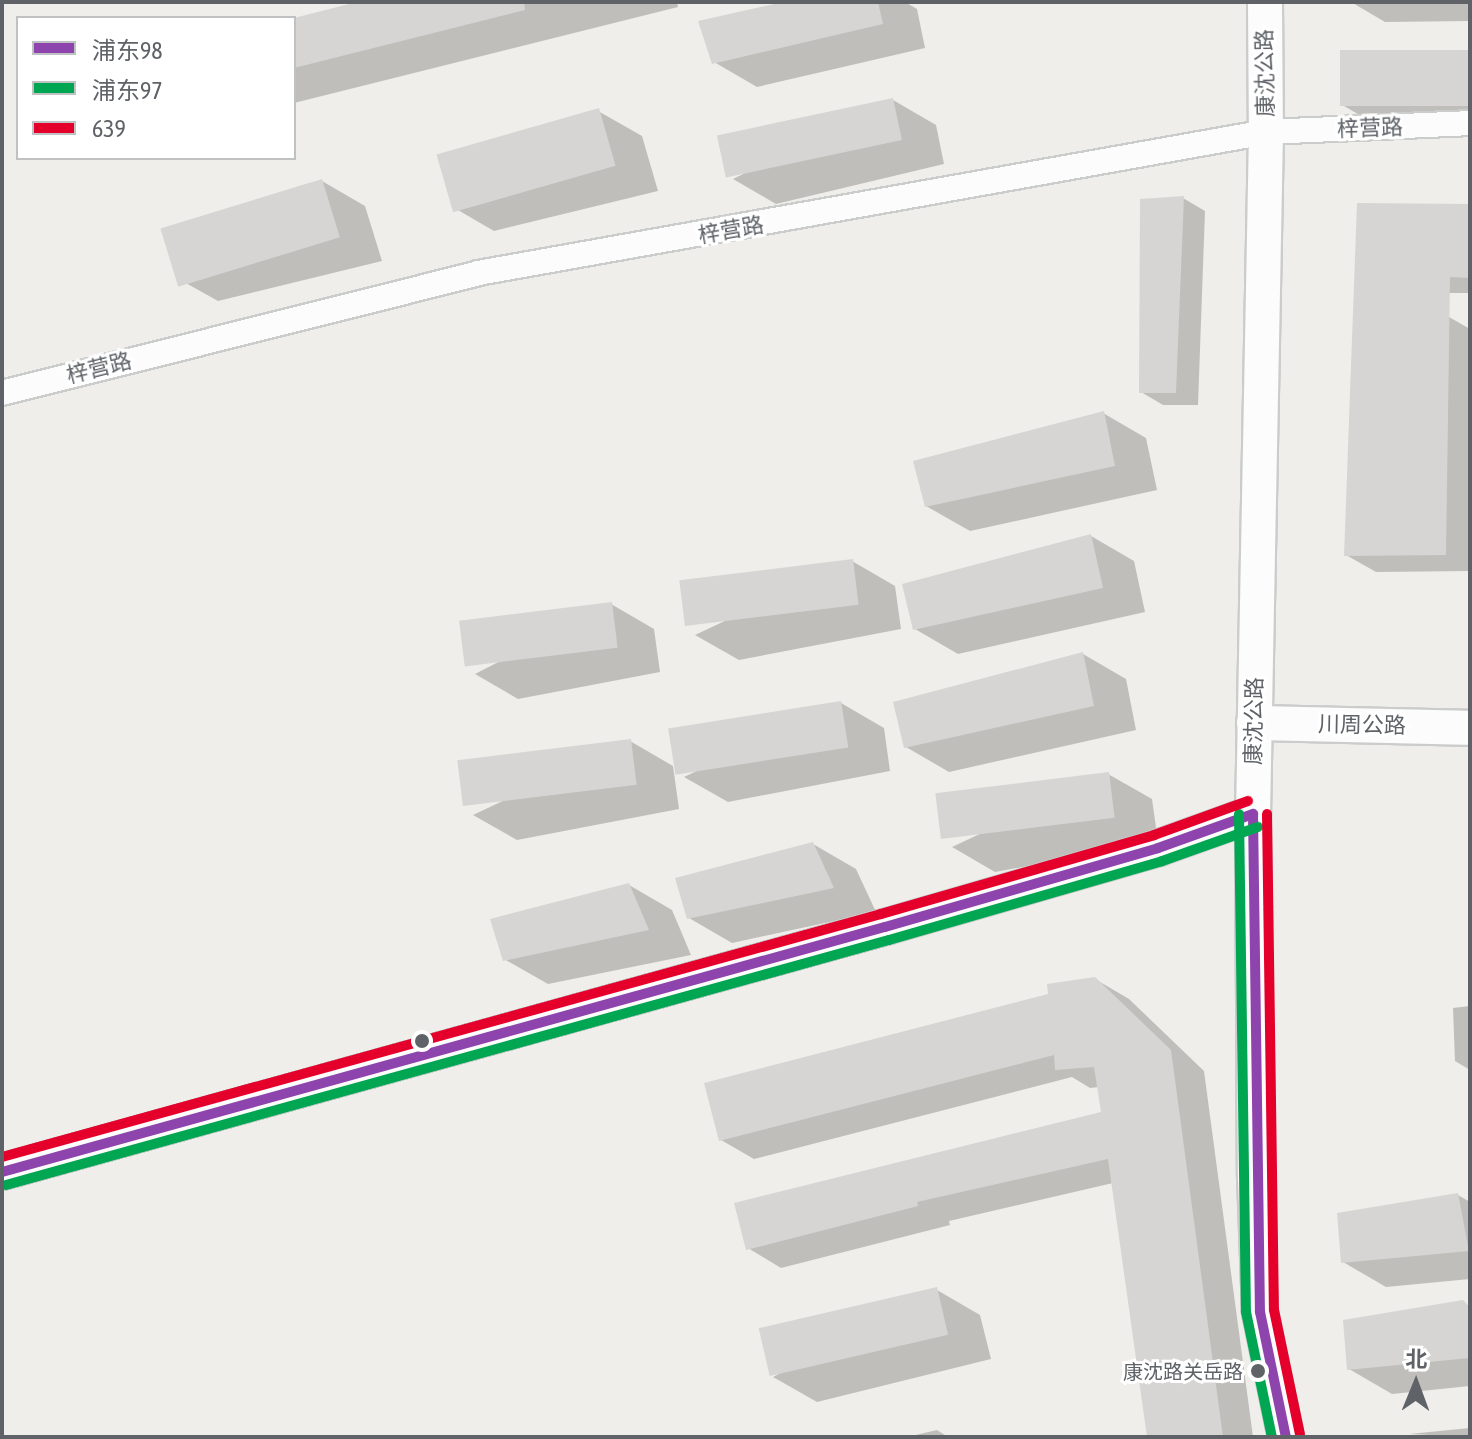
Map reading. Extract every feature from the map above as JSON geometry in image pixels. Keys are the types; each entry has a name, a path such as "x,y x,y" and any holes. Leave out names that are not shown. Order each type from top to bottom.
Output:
{"street":[{"name":"康沈公路","path":"1265,2 1266,132 1253,814 1260,1312 1286,1437"},
{"name":"梓营路","path":"2,393 478,273 1266,132 1470,123"},
{"name":"川周公路","path":"1254,723 1470,728"},
{"path":"2,1172 885,927 1158,848 1253,814"}],"building":[{"path":"357,2 524,2 525,10 296,67 296,17"},
{"path":"783,2 878,2 883,24 712,64 698,21"},
{"path":"1340,50 1470,50 1470,106 1340,106"},
{"path":"893,98 902,140 726,177 717,135"},
{"path":"599,108 616,166 453,212 437,155"},
{"path":"322,179 340,237 178,287 160,228"},
{"path":"1184,196 1176,393 1139,393 1140,199"},
{"path":"1357,203 1470,204 1470,278 1450,277 1446,555 1344,556"},
{"path":"1104,411 1115,466 925,507 913,461"},
{"path":"1091,534 1103,588 913,630 902,584"},
{"path":"853,559 859,605 685,626 679,580"},
{"path":"612,602 618,648 465,666 459,621"},
{"path":"1083,652 1094,706 904,748 893,702"},
{"path":"841,701 848,747 676,775 668,728"},
{"path":"631,739 637,785 463,806 457,760"},
{"path":"1109,772 1115,818 941,839 935,793"},
{"path":"813,842 834,888 687,919 675,878"},
{"path":"629,883 649,930 503,961 490,919"},
{"path":"1095,977 1171,1050 1223,1437 1147,1437 1108,1159 917,1202 918,1206 746,1250 734,1203 1101,1112 1094,1067 1055,1070 1054,1055 719,1141 704,1083 1048,994 1047,984"},
{"path":"1458,1193 1469,1251 1341,1263 1337,1213"},
{"path":"937,1287 948,1335 770,1376 759,1328"},
{"path":"1463,1300 1470,1308 1470,1358 1347,1370 1343,1320"}],"transit line":[{"name":"639","path":"2,1157 881,914 1154,835 1248,801"},
{"name":"浦东97","path":"1239,814 1246,1312 1272,1437"},
{"name":"浦东98","path":"1253,814 1260,1312 1286,1437"},
{"name":"浦东98","path":"2,1172 885,927 1158,848 1253,814"},
{"name":"639","path":"1267,814 1274,1310 1300,1434"},
{"name":"浦东97","path":"6,1185 889,940 1162,861 1258,827"}],"place":[{"name":"康沈路关岳路","path":"1258,1371"}]}
